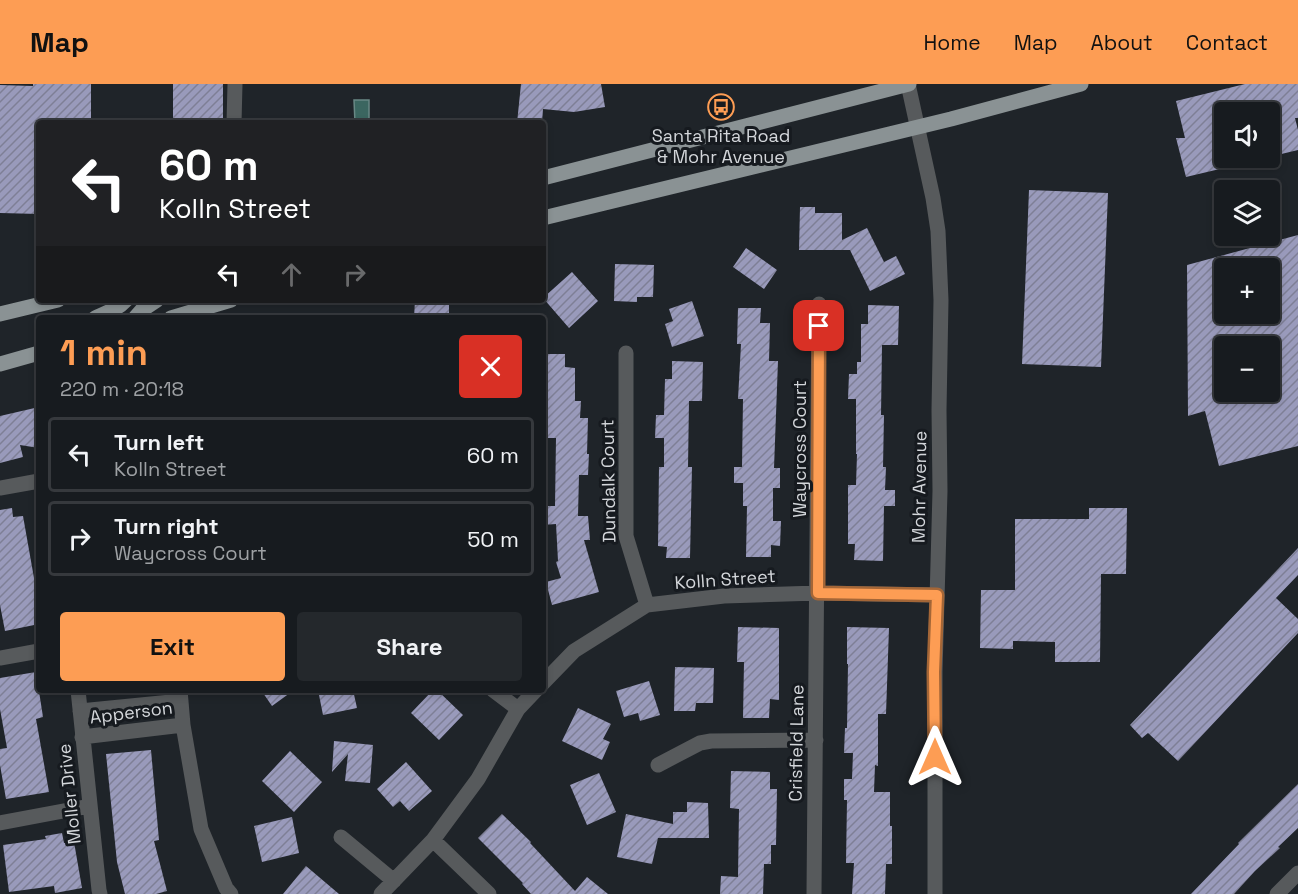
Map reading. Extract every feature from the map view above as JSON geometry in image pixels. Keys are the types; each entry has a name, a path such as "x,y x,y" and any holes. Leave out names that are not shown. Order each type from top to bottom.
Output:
{"main road":[{"path":"546,177 909,84"},
{"path":"546,217 918,127 1081,84"},
{"path":"0,314 46,303"},
{"path":"102,315 124,303"},
{"path":"138,315 152,303"},
{"path":"182,315 221,303"},
{"path":"0,364 36,353"}],"street":[{"path":"234,120 235,84"},
{"name":"Mohr Avenue","path":"909,84 938,231 941,300 940,491 934,672 935,894"},
{"name":"Waycross Court","path":"818,593 819,304"},
{"name":"Dundalk Court","path":"626,352 626,536 647,605"},
{"path":"0,488 36,482"},
{"name":"Kolln Street","path":"546,680 574,651 647,605 724,596 818,593 937,595"},
{"name":"Crisfield Lane","path":"814,894 818,593"},
{"path":"0,658 36,652"},
{"name":"Moller Drive","path":"78,693 100,894"},
{"path":"497,693 518,709"},
{"path":"381,894 433,840 478,779 518,709 533,693"},
{"path":"181,695 183,725 201,829 226,888 231,894"},
{"name":"Apperson","path":"80,711 181,695"},
{"name":"Apperson","path":"82,737 183,725"},
{"path":"658,765 700,743 711,741 816,740"},
{"path":"0,823 90,806"},
{"path":"341,837 394,880"},
{"path":"433,840 489,894"},
{"path":"1277,894 1298,873"}],"shaded area":[{"path":"354,100 369,100 369,120 355,120"}],"building":[{"path":"33,84 91,84 91,120 36,120 36,214 0,213 0,85 33,86"},
{"path":"173,84 223,84 223,120 173,120"},
{"path":"521,84 601,84 605,107 574,112 543,109 542,120 517,120"},
{"path":"1245,84 1298,84 1298,118 1295,118 1298,130 1298,150 1280,154 1280,102 1214,102 1214,168 1224,168 1186,177 1176,138 1185,138 1176,101"},
{"path":"1029,190 1108,193 1101,367 1022,364"},
{"path":"800,207 815,207 815,213 842,213 842,240 867,228 884,262 896,256 905,274 870,291 850,250 799,250"},
{"path":"1298,235 1298,446 1219,466 1205,411 1188,416 1187,265 1257,246 1280,246 1280,240"},
{"path":"746,248 777,270 764,289 733,267"},
{"path":"615,264 654,265 653,297 637,297 637,302 614,301"},
{"path":"572,272 598,301 569,328 546,301 546,295"},
{"path":"692,301 704,336 672,347 665,324 673,321 669,309"},
{"path":"415,303 449,303 449,315 414,315"},
{"path":"868,305 899,306 898,345 882,345 881,415 884,415 885,490 895,490 895,506 884,506 883,561 854,560 855,544 848,544 848,485 856,485 857,454 856,399 848,399 849,374 857,374 857,362 861,362 861,324 868,324"},
{"path":"738,308 761,308 760,323 770,323 769,361 778,361 774,468 780,468 780,488 773,488 773,521 781,521 780,546 771,545 771,557 746,557 747,506 743,506 743,483 734,483 734,467 742,467 743,399 738,399 741,344 737,344"},
{"path":"546,354 565,354 565,367 575,368 575,401 581,401 580,418 588,418 588,475 579,475 578,516 588,516 590,540 584,540 599,592 552,605 546,582 561,578 556,562 558,561 556,524 546,525 546,506 555,506 556,438 546,438"},
{"path":"672,361 703,362 702,401 689,401 688,467 692,467 690,558 666,558 667,547 658,546 659,467 664,467 664,438 655,438 656,415 664,415 665,379 672,379"},
{"path":"36,408 36,448 20,445 23,457 0,463 0,416"},
{"path":"12,508 13,517 23,516 34,578 36,578 36,625 5,631 0,605 0,510"},
{"path":"1089,508 1127,508 1126,574 1101,574 1100,662 1055,662 1055,642 1013,641 1013,649 980,648 981,590 1015,590 1015,519 1089,519"},
{"path":"1298,548 1298,575 1276,598 1298,619 1298,633 1178,761 1148,733 1142,738 1130,725"},
{"path":"738,627 779,628 779,700 770,699 769,718 743,718 744,662 737,662"},
{"path":"847,627 889,628 886,714 878,714 878,766 875,765 874,792 890,792 892,864 886,864 885,894 852,894 854,863 846,863 847,800 844,800 844,779 852,779 853,753 844,753 845,728 847,728"},
{"path":"675,667 714,668 713,703 696,703 695,711 674,711"},
{"path":"36,672 36,693 39,693 43,717 36,719 49,792 6,799 0,765 0,749 7,748 0,709 0,678"},
{"path":"649,681 660,715 640,721 638,713 624,717 616,691"},
{"path":"263,693 290,693 272,706"},
{"path":"319,693 354,693 357,708 323,715"},
{"path":"430,693 440,693 463,715 439,740 411,713"},
{"path":"578,708 611,724 603,739 610,742 602,760 562,741"},
{"path":"334,741 373,745 370,783 345,781 348,754 332,772"},
{"path":"151,750 159,840 154,841 167,891 156,894 125,894 117,862 106,754"},
{"path":"290,751 322,782 294,812 262,781"},
{"path":"406,762 432,791 409,811 400,801 393,807 377,789"},
{"path":"731,771 770,772 770,789 777,789 776,845 771,845 771,864 764,864 763,894 720,894 721,876 738,877 739,809 730,808"},
{"path":"599,773 616,812 587,825 570,785"},
{"path":"1298,784 1298,828 1278,847 1280,848 1234,894 1191,894 1238,843"},
{"path":"687,802 708,803 709,838 658,838 652,864 617,857 626,814 673,824 673,812 687,812"},
{"path":"502,814 575,891 587,877 608,894 531,894 478,838"},
{"path":"292,817 299,853 262,862 254,826"},
{"path":"62,833 64,843 74,842 82,888 55,893 54,886 9,892 3,845 46,839 45,836"},
{"path":"306,866 339,894 283,894"}],"place":[{"name":"Santa Rita Road & Mohr Avenue","path":"721,107"}],"route":[{"path":"819,326 818,593 937,595 934,672 935,757"}]}
